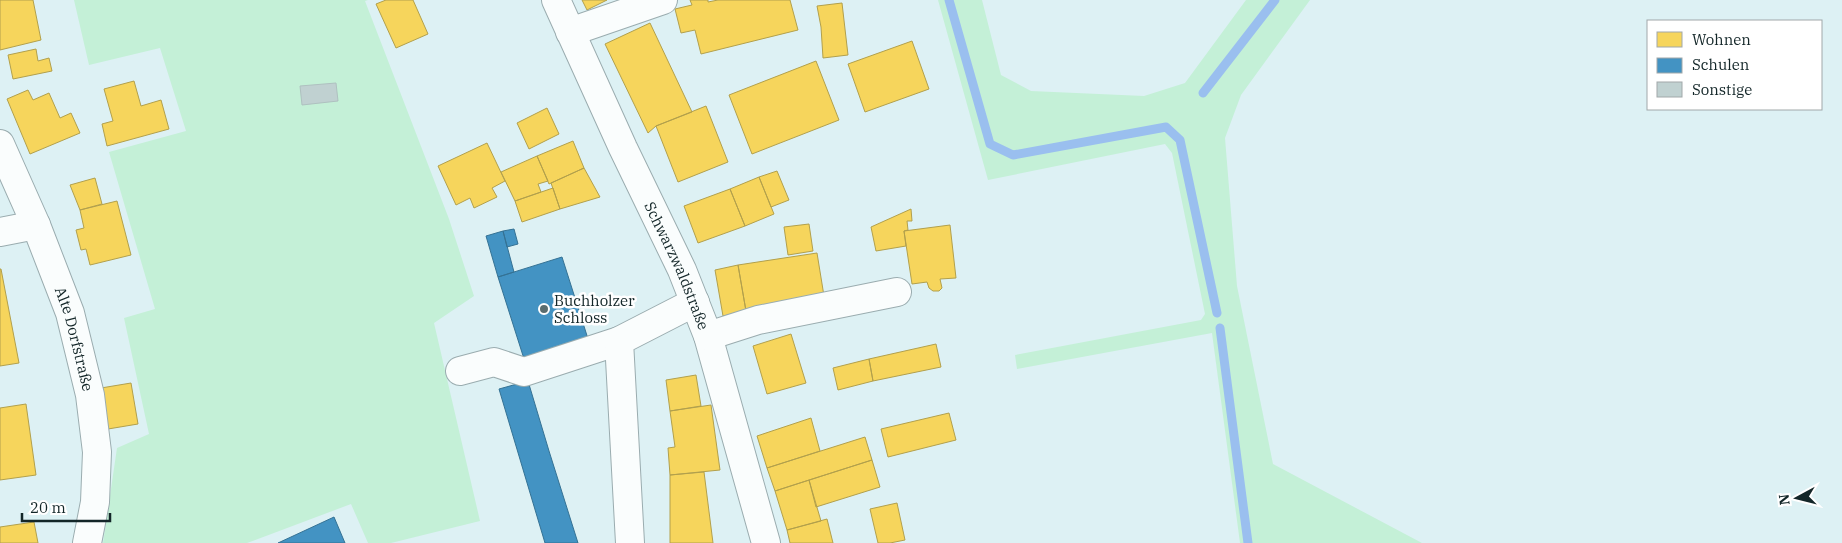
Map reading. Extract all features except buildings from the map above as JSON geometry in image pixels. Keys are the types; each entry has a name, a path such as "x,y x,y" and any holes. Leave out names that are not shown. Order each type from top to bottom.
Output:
{"street":[{"name":"Schwarzwaldstraße","path":"556,0 682,270 695,302 708,336 766,543"},
{"path":"570,32 664,0"},
{"name":"Alte Dorfstraße","path":"0,144 36,225 70,313 90,394 97,452 95,502 87,543"},
{"path":"0,232 36,225"},
{"path":"708,336 758,320 897,292"},
{"path":"460,372 494,362 524,372 619,341 695,302"},
{"path":"619,341 630,543"}],"green space":[{"path":"74,0 368,0 365,1 449,219 474,296 434,323 480,521 391,543 368,543 351,504 247,543 103,543 117,448 149,434 124,318 155,309 109,152 186,131 160,48 89,65"},
{"path":"938,0 982,0 1001,75 1031,91 1144,96 1185,83 1246,0 1310,0 1241,95 1225,138 1237,286 1273,464 1422,543 1240,543 1212,333 1017,369 1015,355 1201,320 1205,314 1172,153 1165,144 988,180"}],"waterway":[{"path":"949,0 990,144 1013,155 1166,127 1180,140 1217,313"},
{"path":"1203,93 1275,0"},
{"path":"1220,328 1248,543"}],"place":[{"name":"Buchholzer Schloss","path":"544,309"}]}
